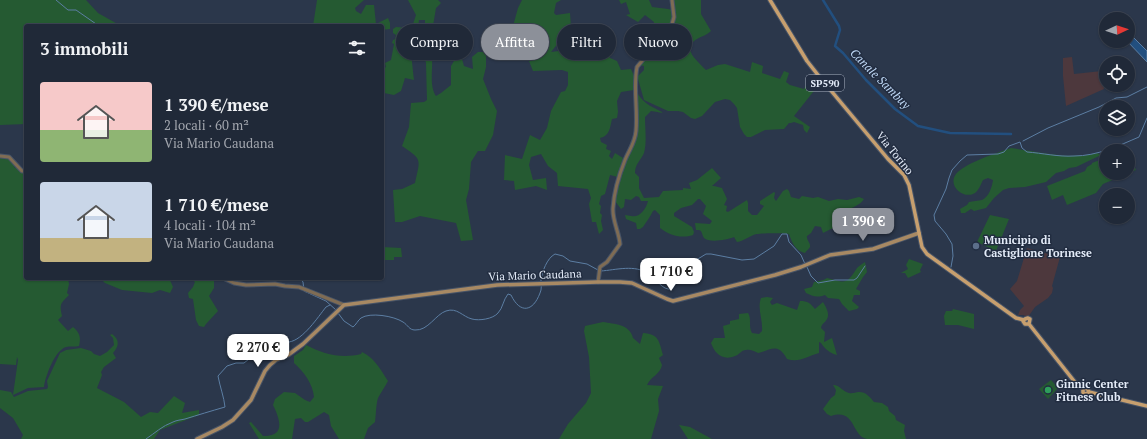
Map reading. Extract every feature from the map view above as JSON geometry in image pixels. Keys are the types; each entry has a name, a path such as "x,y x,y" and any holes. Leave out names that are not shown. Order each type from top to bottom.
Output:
{"main road":[{"name":"Via Torino","path":"770,0 807,61 888,159 904,175 909,185 922,247 927,254 1016,318 1024,320 1029,318 1031,321 1029,324 1074,381 1083,389 1082,392 1084,394 1089,392 1147,406"},
{"name":"Via Mario Caudana","path":"197,439 233,420 251,400 265,371 270,365 276,360 288,355 303,344 344,305 497,285 598,282 632,283 667,299 673,300 775,275 801,267 830,255 873,248 919,233"}],"street":[{"path":"598,282 600,267 611,257 620,244 612,210 620,174 625,159 633,145 636,132 637,105 635,75 637,67 672,24 674,18 672,0"},
{"path":"0,156 9,157 22,171 24,171"},
{"path":"227,280 246,285 275,284 304,288 344,305"}],"shaded area":[{"path":"1072,57 1074,74 1099,71 1099,91 1066,106 1063,58"},
{"path":"1027,248 1060,257 1052,286 1052,293 1048,298 1035,307 1028,317 1018,315 1024,306 1010,289 1017,281"}],"green space":[{"path":"0,0 86,0 98,13 117,24 24,24 24,124 0,125"},
{"path":"317,0 364,0 355,8 356,11 361,14 366,5 374,5 376,24 313,24"},
{"path":"408,0 438,0 441,3 436,8 433,24 424,24 425,20 419,20 418,24 413,24 416,15"},
{"path":"522,0 561,0 556,3 554,13 556,15 570,13 571,24 557,24 557,44 551,52 557,51 557,60 615,60 617,61 621,70 631,69 634,76 634,90 621,92 617,101 617,118 612,119 608,133 600,138 601,142 607,145 606,149 611,151 609,156 612,159 615,153 623,158 618,177 610,175 605,194 601,196 599,204 601,206 600,213 602,215 601,221 603,230 599,234 596,222 592,222 589,204 591,198 588,189 558,186 557,173 548,166 541,154 531,157 529,165 533,180 546,178 547,190 536,186 515,190 514,181 504,180 505,155 522,159 530,135 540,140 547,128 551,111 561,92 565,91 568,85 568,72 562,70 533,71 528,60 549,60 549,24 514,24"},
{"path":"619,0 649,0 652,7 672,10 673,17 671,24 654,24 654,22 645,15 638,22 626,15 630,14 626,2 621,4"},
{"path":"674,0 701,0 701,14 711,31 692,43 692,24 674,24"},
{"path":"388,18 390,29 384,30 384,24 376,24"},
{"path":"396,27 396,35 393,33 393,29"},
{"path":"396,35 396,60 412,60 414,80 405,78 401,91 394,95 384,93 384,68 386,67 385,63 391,60 394,44 392,43"},
{"path":"478,52 481,52 481,60 486,60 483,79 497,111 493,135 485,151 478,151 471,162 469,189 466,200 473,240 461,241 456,223 420,216 402,222 395,222 393,190 402,189 415,183 419,164 414,154 402,146 409,127 411,103 424,102 427,100 425,60 432,60 432,82 436,96 451,85 451,66 454,61 462,60 464,66 473,69 473,56"},
{"path":"692,55 706,70 725,64 750,72 752,62 763,66 762,73 780,79 784,71 789,73 786,82 790,85 804,89 811,78 820,77 821,82 794,116 810,127 807,133 804,130 803,125 794,122 789,123 784,129 765,130 751,137 747,137 740,127 737,108 730,100 725,99 715,102 702,116 695,119 683,112 668,111 644,100 638,76 644,70 644,66 639,65 643,60 692,60"},
{"path":"638,94 646,103 664,113 651,111 645,117 645,149 636,167 635,173 639,177 639,188 644,198 659,197 663,191 683,190 683,188 691,189 689,183 697,180 712,168 721,178 712,186 722,188 727,199 724,205 727,206 726,211 728,212 747,200 748,211 752,215 757,215 764,206 760,204 760,201 774,192 774,198 776,201 783,191 787,189 791,197 799,199 802,196 813,198 818,197 829,201 838,199 847,200 859,197 864,199 846,212 845,220 839,225 823,233 821,227 815,226 811,233 807,236 810,247 805,253 797,248 789,234 757,234 737,242 734,237 718,240 706,240 701,231 696,230 695,223 710,224 712,221 703,214 706,206 700,199 692,205 681,208 674,213 674,216 692,227 694,232 693,235 684,237 671,234 660,228 660,215 655,210 643,227 637,229 636,223 626,219 625,215 637,216 644,210 648,201 641,201 639,197 636,196 631,200 625,199 624,207 621,209 615,201 623,169 635,143"},
{"path":"1011,148 1065,156 1099,154 1099,156 1076,167 1056,173 1046,182 1003,190 986,208 974,211 971,209 965,213 961,213 960,209 969,202 982,200 987,197 993,180 988,178 983,180 979,189 975,193 966,195 958,191 955,187 954,179 956,174 966,166"},
{"path":"0,158 9,158 15,165 15,168 17,167 24,171 24,280 68,280 67,293 69,295 61,304 62,316 58,320 68,331 73,327 79,333 80,338 79,346 66,347 62,349 54,358 48,371 44,387 28,388 13,395 18,360 17,357 16,365 0,364"},
{"path":"1099,160 1099,180 1112,180 1103,184 1096,193 1067,205 1063,195 1052,200 1047,186 1085,171 1092,163"},
{"path":"990,215 1009,219 996,251 977,242"},
{"path":"384,247 401,248 402,257 394,257 394,260 384,260"},
{"path":"909,259 923,264 920,270 921,272 908,278 905,273 901,273 908,269 906,265"},
{"path":"865,262 867,272 856,289 860,291 860,295 854,295 852,301 859,307 857,309 849,311 839,299 828,298 825,295 813,296 806,293 804,289 812,287 814,282 827,278 842,282 848,280 857,268"},
{"path":"102,280 170,280 173,287 170,293 160,290 152,293 122,290 105,283"},
{"path":"192,280 214,280 214,288 209,296 218,311 204,327 199,326 196,320 193,299 189,298 188,293 195,282"},
{"path":"761,298 773,298 770,302 772,305 777,303 797,310 800,301 809,303 815,309 823,302 828,313 827,319 821,328 825,332 824,342 832,338 837,355 832,353 819,342 819,353 796,360 787,359 780,350 774,348 758,353 750,350 744,350 727,358 720,356 711,343 714,338 725,338 723,326 730,324 730,321 739,319 739,314 748,313 752,333 759,334 762,331 760,302"},
{"path":"953,309 974,314 974,329 958,325 945,325 944,316 946,311 952,311"},
{"path":"603,322 625,327 629,330 633,338 640,344 643,333 652,335 658,339 663,355 659,358 662,365 647,385 663,386 658,399 659,411 651,439 559,439 568,424 586,403 591,393 589,357 584,331 585,326"},
{"path":"112,334 115,336 118,343 113,353 116,358 104,367 101,372 102,375 97,388 124,402 141,417 150,412 158,413 174,396 185,403 182,413 199,410 199,415 160,430 154,439 21,439 23,435 13,418 0,408 0,390 11,392 14,397 28,391 47,389 47,381 60,353 66,350 81,348 100,356 114,345 113,338 110,335"},
{"path":"306,345 319,351 339,356 361,354 362,352 376,363 388,381 378,398 375,422 368,428 364,439 339,439 331,426 329,415 324,412 308,422 305,422 301,418 295,419 292,439 259,439 249,423 251,422 263,436 275,434 278,430 279,421 273,405 275,399 284,392 295,393 310,402 314,397 312,387 307,378 294,363 294,356 303,350"},
{"name":"Ginnic Center Fitness Club","path":"1051,380 1058,388 1048,399 1039,389"},
{"path":"833,385 838,386 849,393 864,393 874,402 882,403 888,407 889,411 895,416 896,420 905,425 904,431 906,439 867,439 858,433 849,419 845,416 831,416 827,414 823,409 835,395 836,390"},
{"path":"679,425 690,427 712,439 688,439"}],"water":[{"path":"1135,39 1147,51 1147,62 1134,48 1135,48"}],"waterway":[{"path":"56,0 68,10 76,10 96,24"},
{"name":"Canale Sambuy","path":"823,0 839,26 840,30 835,46 895,109 918,126 950,133 1011,134"},
{"path":"1023,141 1048,128 1099,107 1116,98 1127,97 1147,87"},
{"path":"951,267 953,256 952,244 935,221 934,215 946,189 952,170 967,155 998,154 1004,152 1009,146 1020,142 1022,148 1027,152 1083,156 1107,150 1139,137 1147,118"},
{"path":"601,271 625,268 638,269 652,276 665,288 672,289 688,265 706,254 742,260 754,259 774,246 782,234 787,234 789,242 801,255 805,264"},
{"path":"338,313 344,321 353,327 361,318 376,315 399,320 411,329 420,330 439,315 450,310 457,311 469,318 478,320 493,317 501,309 508,294 511,295 522,308 530,307 534,304 541,291 541,280 545,266 555,254 563,256 570,261 587,264 598,270"},
{"path":"807,267 811,276 818,283 835,280 854,280 865,266"},
{"path":"302,280 304,291 326,301 336,310"},
{"path":"146,439 174,421 225,407 218,376 227,366 236,363 244,363 273,340 287,342 300,337 326,307 330,305"}],"place":[{"name":"Municipio di Castiglione Torinese","path":"976,246"},
{"name":"Ginnic Center Fitness Club","path":"1048,390"}]}
